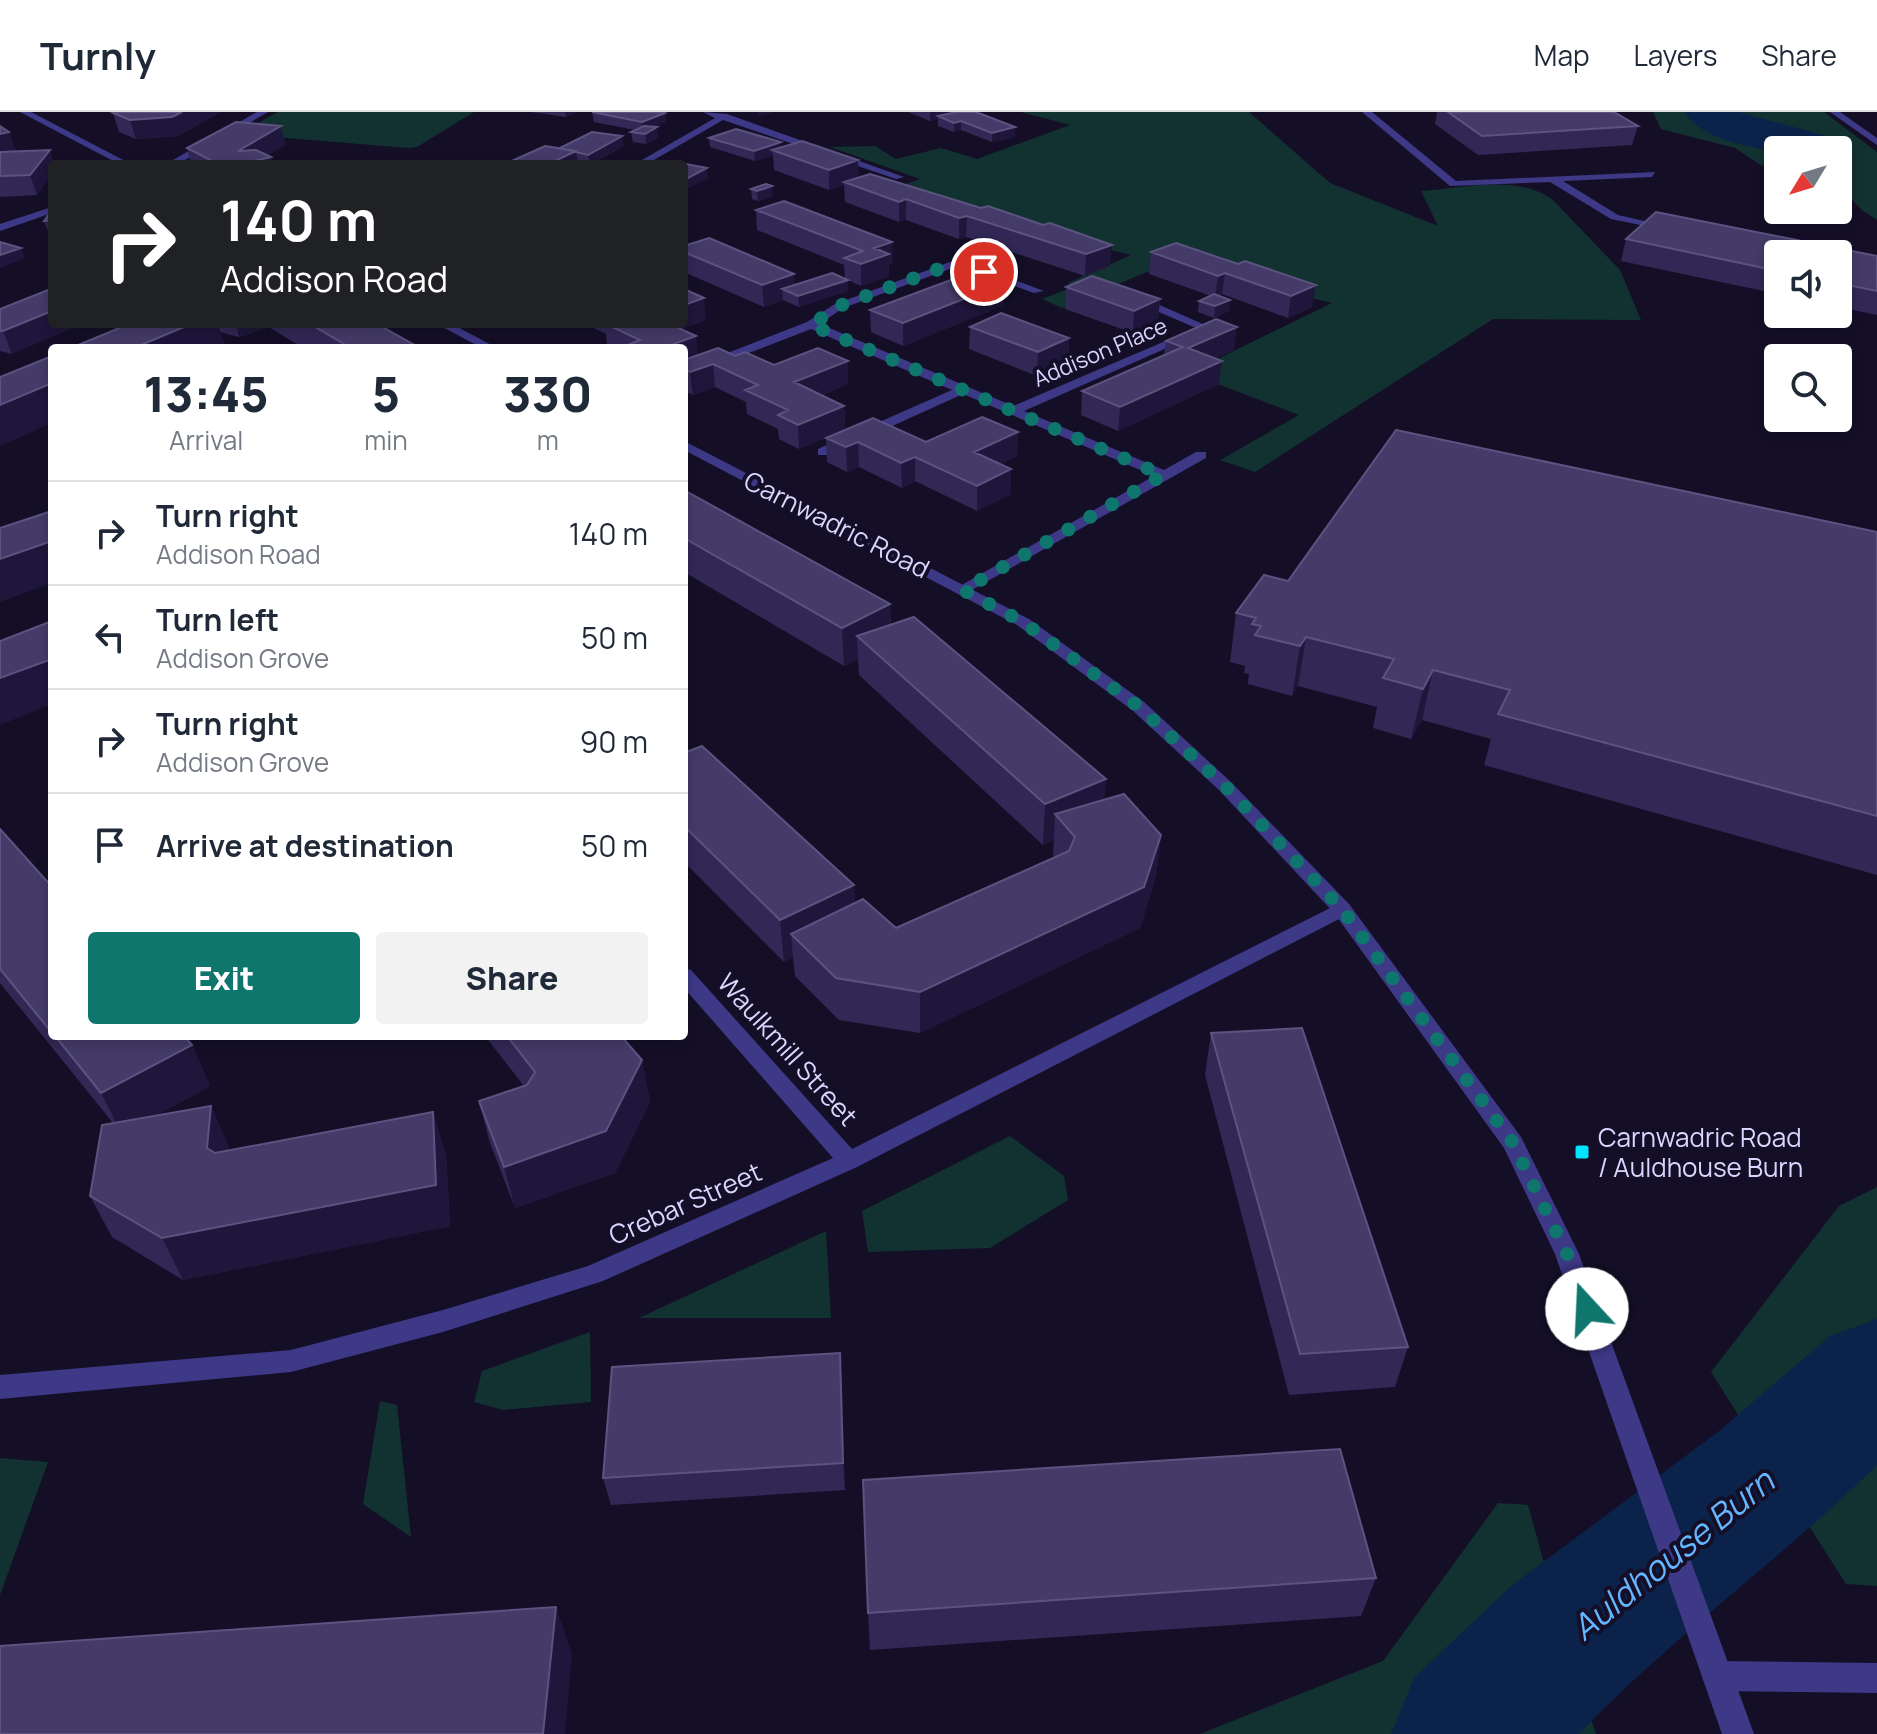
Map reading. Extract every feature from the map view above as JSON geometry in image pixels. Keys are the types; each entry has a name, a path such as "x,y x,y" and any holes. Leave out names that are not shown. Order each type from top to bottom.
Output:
{"street":[{"path":"24,112 118,160"},
{"path":"178,160 264,112"},
{"path":"707,112 899,177"},
{"path":"1366,112 1454,184 1652,174"},
{"path":"1834,112 1877,142"},
{"path":"647,160 724,116"},
{"path":"1554,180 1615,217 1678,229"},
{"path":"0,228 48,211"},
{"path":"688,372 811,325 839,306 958,262 1038,291"},
{"name":"Addison Place","path":"1013,411 1206,328 1122,293"},
{"path":"811,325 1163,475"},
{"path":"451,328 483,344"},
{"path":"823,452 962,390"},
{"name":"Carnwadric Road","path":"688,447 1023,622 1138,706 1225,786 1342,909 1513,1143 1567,1254 1738,1734"},
{"path":"963,590 1201,455"},
{"name":"Crebar Street","path":"0,1387 291,1361 413,1329 594,1274 849,1161 1342,909"},
{"name":"Waulkmill Street","path":"688,980 849,1161"},
{"path":"1717,1676 1877,1678"}],"green space":[{"path":"278,112 474,112 417,147 408,148 238,134"},
{"path":"1021,112 1249,112 1330,183 1438,226 1421,191 1488,184 1538,191 1552,199 1620,270 1641,320 1493,319 1255,472 1220,460 1299,415 1189,373 1332,303 1168,263 1062,308 1042,299 1073,287 1068,283 1131,255 1019,228 895,188 920,179 830,147 875,146 896,159 941,148 977,159 1070,125"},
{"path":"1653,112 1824,112 1877,152 1877,220 1852,200 1852,136 1764,136 1764,166 1735,148 1661,129"},
{"path":"1010,1136 1064,1176 1068,1200 990,1248 868,1252 862,1211"},
{"path":"1877,1187 1877,1586 1846,1584 1711,1372 1839,1206"},
{"path":"826,1231 831,1318 639,1318"},
{"path":"590,1332 591,1402 503,1410 474,1402 482,1371"},
{"path":"380,1401 397,1405 411,1537 363,1504"},
{"path":"0,1458 48,1462 0,1595"},
{"path":"1498,1503 1528,1505 1565,1639 1596,1734 1200,1734 1383,1661"}],"building":[{"path":"182,112 172,117 130,120 113,113"},
{"path":"592,112 662,112 665,113 642,122"},
{"path":"976,112 1015,127 992,133 938,116"},
{"path":"1448,112 1614,112 1638,126 1482,136"},
{"path":"236,122 281,126 238,151 256,150 271,157 259,160 210,160 187,148"},
{"path":"644,126 657,127 645,134 631,132"},
{"path":"736,129 781,142 754,151 709,138"},
{"path":"592,132 622,136 588,155 560,148"},
{"path":"802,141 858,160 829,170 772,150"},
{"path":"545,146 576,151 557,160 514,160"},
{"path":"50,150 30,175 0,176 1,152"},
{"path":"688,164 707,168 688,178"},
{"path":"870,174 981,208 988,206 1043,225 1050,223 1112,245 1086,254 967,216 959,218 906,199 899,202 844,182"},
{"path":"766,184 772,186 757,191 751,189"},
{"path":"784,201 892,242 874,248 889,254 861,264 844,258 863,251 756,210"},
{"path":"1656,212 1797,240 1764,240 1764,268 1626,239"},
{"path":"709,238 794,274 762,285 688,254 688,245"},
{"path":"0,242 21,248 0,255"},
{"path":"1176,243 1238,264 1245,261 1316,285 1291,296 1225,273 1218,276 1151,252"},
{"path":"1852,251 1877,256 1877,291 1852,286"},
{"path":"972,272 1004,283 903,323 870,310"},
{"path":"832,273 848,280 798,296 782,289"},
{"path":"1092,276 1160,299 1134,311 1066,287"},
{"path":"48,290 48,313 3,331 0,331 0,309"},
{"path":"688,291 704,298 688,304"},
{"path":"1214,294 1230,300 1215,306 1199,301"},
{"path":"1001,313 1069,338 1038,352 970,327"},
{"path":"1216,319 1237,327 1188,348 1222,361 1120,407 1082,391 1183,347 1166,341"},
{"path":"119,328 182,328 144,344 81,344"},
{"path":"317,328 384,328 413,344 344,344"},
{"path":"614,328 679,328 696,336 674,344 630,344 640,340"},
{"path":"718,348 735,356 745,352 774,365 818,348 848,361 794,382 844,406 798,425 778,415 788,410 745,390 758,385 713,364 690,372 688,359"},
{"path":"48,358 48,385 0,405 0,377"},
{"path":"982,417 1018,432 974,452 1011,469 977,486 915,457 901,463 858,442 846,447 826,438 873,418 926,442"},
{"path":"1396,430 1877,532 1877,816 1498,714 1510,690 1433,670 1423,689 1383,678 1394,659 1306,637 1300,646 1255,635 1261,626 1252,624 1256,618 1236,613 1264,575 1288,581"},
{"path":"688,492 890,604 842,628 688,540"},
{"path":"48,512 48,542 0,559 0,528"},
{"path":"914,617 1106,779 1045,804 857,636"},
{"path":"48,623 48,660 0,678 0,641"},
{"path":"702,746 854,885 780,920 688,830 688,751"},
{"path":"1124,794 1161,835 1144,887 920,992 836,978 791,934 863,899 896,928 1069,851 1075,837 1055,814"},
{"path":"0,829 48,883 48,1028 0,969"},
{"path":"1302,1028 1408,1347 1300,1354 1211,1033"},
{"path":"58,1040 188,1040 192,1045 101,1093"},
{"path":"510,1040 624,1040 642,1060 606,1131 504,1167 479,1101 527,1085 535,1072"},
{"path":"211,1106 207,1148 215,1153 433,1112 436,1185 162,1238 90,1196 102,1125"},
{"path":"840,1353 843,1463 603,1478 612,1367"},
{"path":"1340,1449 1376,1578 868,1613 863,1480"},
{"path":"556,1607 543,1734 0,1734 0,1646"}],"waterway":[{"name":"Auldhouse Burn","path":"1707,112 1728,126 1768,136"},
{"name":"Auldhouse Burn","path":"1470,1734 1565,1639 1769,1477 1877,1377"}],"place":[{"name":"Carnwadric Road / Auldhouse Burn","path":"1582,1152"}],"route":[{"path":"984,272 958,262 839,306 811,325 1163,475 963,590 1023,622 1138,706 1225,786 1342,909 1513,1143 1567,1254 1587,1309"}]}
